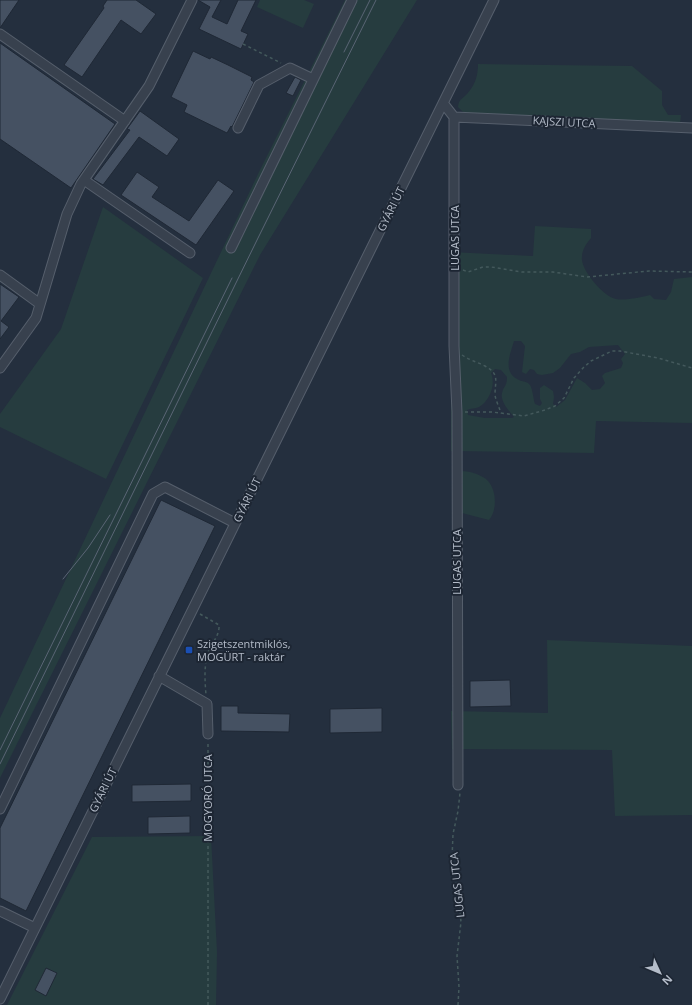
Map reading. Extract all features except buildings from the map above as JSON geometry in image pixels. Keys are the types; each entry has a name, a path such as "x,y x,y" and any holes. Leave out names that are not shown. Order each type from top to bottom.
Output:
{"street":[{"path":"0,368 36,318 67,214 84,180 149,86 192,0"},
{"path":"231,248 352,0"},
{"name":"GYÁRI ÚT","path":"0,999 494,0"},
{"path":"0,34 125,121"},
{"path":"238,128 259,85 290,68 314,79"},
{"path":"443,104 454,117"},
{"name":"KAJSZI UTCA","path":"454,117 692,128"},
{"name":"LUGAS UTCA","path":"454,117 454,346 457,412 458,785"},
{"path":"84,180 190,253"},
{"path":"0,275 40,304"},
{"path":"0,809 153,494 165,487 235,523"},
{"path":"159,676 207,704 208,734"},
{"path":"0,911 35,928"}],"path":[{"path":"243,44 290,68"},
{"path":"455,264 466,271 483,267 491,267 522,272 553,272 587,277 649,271 692,272"},
{"path":"454,346 467,358 491,370 496,376 497,382 495,396 501,413"},
{"path":"457,412 501,413 524,416 545,410 555,406 564,398 574,378 591,361 612,352 620,351 658,358 692,368"},
{"path":"192,610 219,625 219,631 207,656 204,676 207,704"},
{"name":"MOGYORÓ UTCA","path":"208,734 208,1005"},
{"name":"LUGAS UTCA","path":"458,785 460,795 453,834 452,859 459,899 461,922 457,956 459,987 458,1005"}],"green space":[{"path":"260,0 304,0 314,4 303,28 257,7"},
{"path":"345,0 417,0 260,255 0,778 0,718 258,174"},
{"path":"478,64 632,66 662,91 662,105 668,115 681,115 680,124 466,115 458,107 458,104 474,84 477,76"},
{"path":"103,207 203,278 106,479 0,427 0,414 61,329"},
{"path":"535,226 591,229 591,238 582,254 583,265 590,277 600,289 611,297 624,300 650,295 654,299 666,300 671,292 674,279 692,277 692,423 596,421 594,453 451,451 451,252 533,256","holes":["514,341 521,341 525,346 522,372 526,374 530,369 534,370 537,374 542,375 553,373 560,368 571,354 580,352 589,347 618,345 625,354 621,359 623,363 621,368 605,373 602,376 605,383 600,389 592,390 577,378 565,400 556,407 553,404 553,391 544,385 540,388 540,399 542,403 540,406 535,404 530,385 514,377 510,372 509,357","495,369 501,370 507,377 502,393 502,399 505,406 514,417 485,418 468,415 467,410 479,407 489,397 493,382 491,373"]},
{"path":"462,471 479,475 486,479 491,485 495,506 489,520 462,513 459,507"},
{"path":"547,640 692,646 692,815 615,816 612,750 452,749 451,711 548,713"},
{"path":"211,836 217,952 216,1005 7,1005 92,837"}],"tram line":[{"path":"344,52 370,0"},
{"path":"0,764 376,0"},
{"path":"0,750 232,278"},
{"path":"63,579 88,548 110,515"}],"place":[{"name":"Szigetszentmiklós, MOGÜRT - raktár","path":"189,650"}]}
